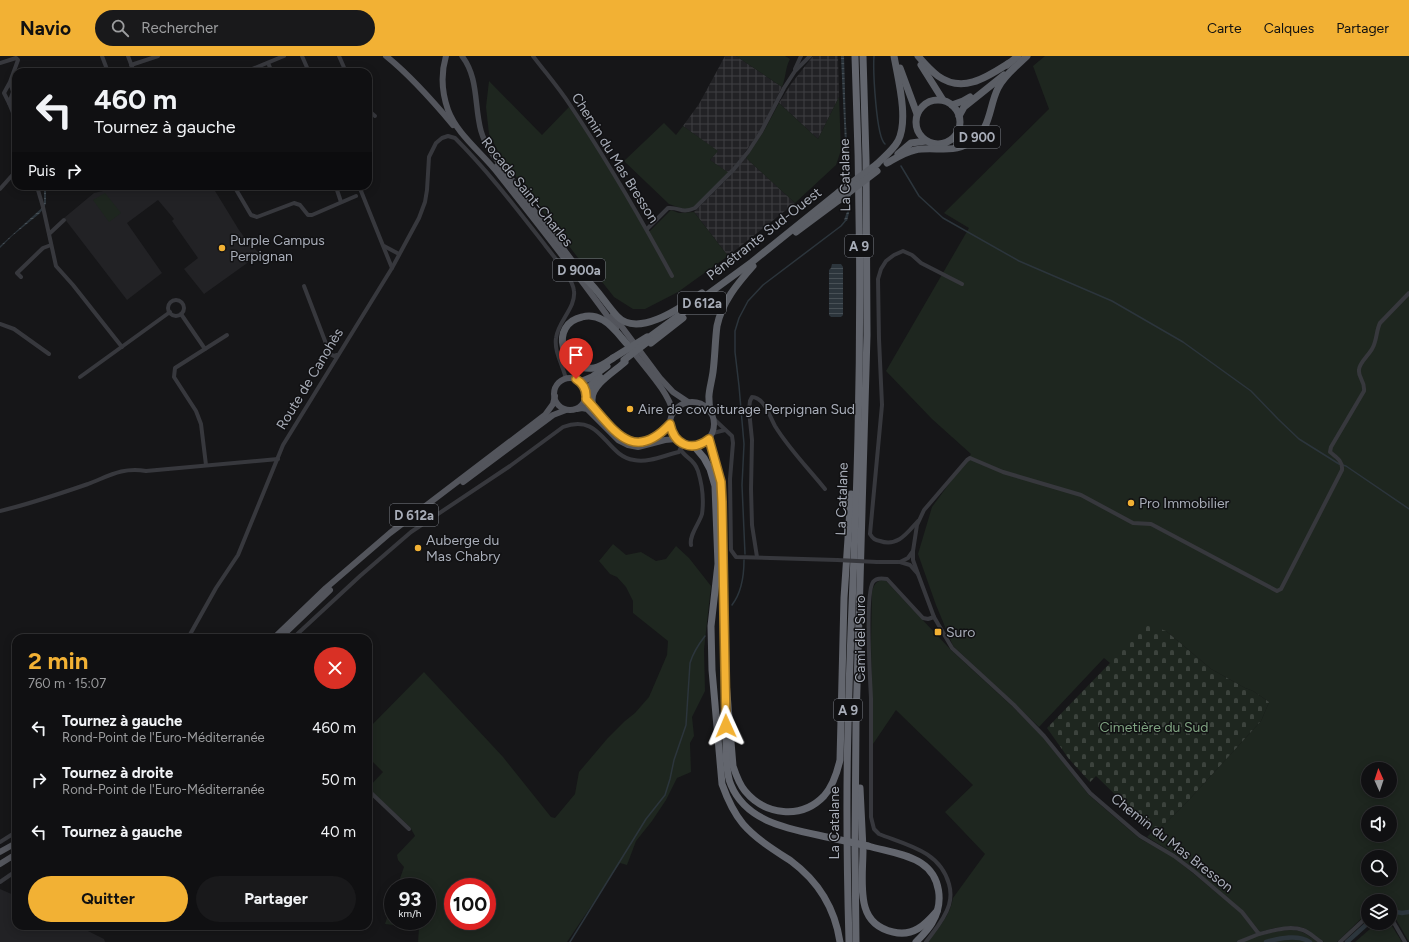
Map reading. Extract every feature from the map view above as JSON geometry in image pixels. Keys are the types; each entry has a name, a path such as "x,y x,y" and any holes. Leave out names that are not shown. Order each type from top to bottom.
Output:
{"highway":[{"name":"La Catalane","path":"849,942 847,881 848,730 858,435 859,263 855,56"},
{"name":"La Catalane","path":"856,942 856,750 867,336 866,151 863,56"},
{"path":"895,56 915,107 916,126 919,134 926,141 935,144 949,141 958,131 960,116 952,105 943,100 927,102 916,114"},
{"path":"877,167 894,148 898,141 903,124 895,56"},
{"path":"917,56 943,100"},
{"path":"917,56 939,77 959,84 970,84 981,80 1009,63"},
{"path":"952,105 963,101 975,93 1018,56"},
{"name":"Pénétrante Sud-Ouest","path":"960,116 964,107 1027,56"},
{"name":"Pénétrante Sud-Ouest","path":"649,339 711,297 839,192 877,167 914,150 952,150 961,147 976,138 987,123 998,88 1027,56"},
{"name":"Pénétrante Sud-Ouest","path":"649,339 659,330 839,200 907,143 914,134 916,126"},
{"name":"Pénétrante Sud-Ouest","path":"887,163 911,143 926,141"},
{"path":"711,412 709,394 713,375 718,324 733,289 752,264"},
{"name":"D 900a","path":"586,279 595,287 618,317 624,321 638,324 657,319 684,305 741,267 752,264"},
{"path":"621,359 595,368 583,367 571,362 565,354 562,346 563,332 572,321 578,318 587,316 596,317 610,325 627,344"},
{"name":"D 612a","path":"580,382 592,377 621,359 649,339"},
{"path":"594,409 592,400 595,389 621,359"},
{"name":"D 612a","path":"586,396 591,385 621,359"},
{"path":"709,439 721,482 726,759"},
{"path":"694,446 704,458 710,469 715,486 718,564 711,626 712,670 722,784 726,797 743,824 755,836 791,862 811,879 824,896 835,919 840,942"},
{"path":"725,670 733,766 744,790 757,803 779,812 792,812 804,809 816,803 831,786 840,760 844,598 850,506 852,491 856,479"},
{"path":"712,670 730,784 738,798 751,812 768,822 911,858 928,869 935,878 938,886 939,901 932,923 916,942"},
{"path":"856,750 860,765 863,894 865,908 875,924 885,930 898,934 917,930 927,923 937,911"}],"main road":[{"path":"386,56 402,69 429,98 514,194"},
{"name":"Rocade Saint-Charles","path":"446,56 443,81 444,95 448,110 461,133 493,167 566,259 664,393 673,412"},
{"name":"Rocade Saint-Charles","path":"450,56 447,68 449,101 455,115 470,137 511,182 544,223 660,378 673,392 688,402"},
{"path":"462,56 471,71 474,81 481,130 489,149 544,223"},
{"path":"670,424 661,433 652,438 644,441 633,442 622,438 594,409 586,396 585,387 576,379 566,379 556,387 554,396 558,405 566,410 582,408 587,409 618,440 628,446 638,447 665,440 676,439"},
{"name":"D 612a","path":"278,634 326,588 390,533 545,415 553,404 554,396"},
{"path":"577,409 581,406 586,396"},
{"path":"688,402 701,403 711,412 714,420 713,433 709,439 700,445 682,447 671,432 670,424 673,412 682,404 688,402"},
{"name":"D 612a","path":"284,634 329,591 393,536 552,415 566,410"},
{"path":"0,852 12,845"},
{"path":"0,865 12,857"},
{"path":"0,865 12,859"}],"street":[{"path":"102,56 106,68"},
{"path":"128,56 132,68"},
{"path":"131,65 158,56"},
{"path":"255,68 284,56"},
{"path":"302,56 307,68"},
{"path":"339,56 344,68"},
{"name":"Chemin du Mas Bresson","path":"533,56 569,103 605,157 647,229 672,276"},
{"path":"795,71 800,56"},
{"path":"647,229 668,208 686,212 695,208 734,169 748,152 761,132 784,88 795,71 810,56"},
{"path":"0,63 16,58 18,60 15,68"},
{"path":"268,63 270,68"},
{"path":"12,76 4,93 12,110"},
{"path":"10,82 12,89"},
{"path":"9,103 12,95"},
{"name":"Route de Canohès","path":"190,634 216,588 238,555 283,445 392,268 419,218 428,190 429,157 436,143 442,138 448,136 455,138 495,181 574,285 575,292 573,301 558,330 556,340 557,354 566,379"},
{"path":"0,189 12,176"},
{"path":"38,190 42,202 56,266 122,347"},
{"path":"236,190 251,215 256,217 294,203 300,205 308,215 312,215 356,196"},
{"path":"337,190 341,202"},
{"path":"361,190 392,268"},
{"path":"49,234 64,220"},
{"path":"383,244 387,248 400,254"},
{"path":"21,277 17,273 43,248 51,245"},
{"path":"962,284 921,263 912,255 903,251 886,261 881,269 878,279 882,405 870,534 874,539 884,543 894,542 901,539 920,519 924,510 970,458 1003,472 1081,496 1134,523 1151,524 1277,591 1281,589 1342,470 1341,463 1330,452 1331,447 1364,391 1364,381 1359,374 1359,368 1373,347 1380,323 1409,293"},
{"path":"304,286 330,354 334,356 338,355"},
{"path":"170,312 169,305 172,301 177,300 184,307 181,314"},
{"path":"80,377 170,312"},
{"path":"170,312 174,315 181,314"},
{"path":"181,314 205,349"},
{"path":"0,324 14,329 49,354"},
{"path":"206,465 202,424 196,411 174,377 174,372 175,368 227,334"},
{"path":"757,557 752,525 752,440 750,410 750,401 752,397 756,397 761,401 782,436 825,489"},
{"path":"714,420 732,436 733,443 730,479 731,550 736,556 900,562 910,565 918,574"},
{"path":"297,634 360,576 411,532 510,466 563,427 572,424 588,426 597,431 619,453 632,460 643,461 679,452 682,447"},
{"path":"713,433 725,430"},
{"path":"682,447 682,453 690,458 695,464 698,472 703,501 702,514 698,525 691,535 691,545"},
{"path":"0,511 21,506 89,483 118,471 146,471 278,459"},
{"name":"Chemin du Mas Bresson","path":"920,519 917,525 913,560 934,617 952,648 1014,705 1044,736 1090,793 1140,836 1174,856 1195,872 1242,912 1259,934"},
{"path":"900,562 908,558 913,550"},
{"name":"Cami del Suro","path":"926,942 944,918 949,906 951,892 946,874 935,860 922,850 879,834 874,828 871,817 871,698 869,644 870,592 873,583 882,578 887,579 923,618 928,619 934,617"},
{"path":"372,794 409,829"},
{"path":"0,842 12,834"},
{"path":"0,882 12,874"},
{"path":"1340,942 1361,922"},
{"path":"1239,942 1259,934 1275,930 1294,928 1304,930 1321,942"},
{"path":"1397,929 1405,942"}],"shaded area":[{"path":"725,56 736,56 782,87 760,131 743,155 795,203 728,256 694,212 731,175 710,160 717,151 683,126 699,104"},
{"path":"813,56 838,56 839,97 818,139 779,103 791,84"},
{"path":"841,56 844,56 846,131 851,182 851,202 847,221 844,220 848,209"},
{"path":"44,190 46,190 46,203 44,208 0,248 0,246 44,206"},
{"name":"Purple Campus Perpignan","path":"108,190 214,190 239,230 260,254 204,294 184,269 198,258 172,221 174,219 158,200 127,223 162,273 127,300 64,218 94,193"},
{"path":"832,264 841,264 843,267 843,315 841,317 831,317 829,315 829,270"},
{"path":"0,889 12,894 12,930 86,930 104,939 105,942 0,942"}],"green space":[{"path":"736,56 785,56 790,59 782,87"},
{"path":"1045,56 1409,56 1409,942 1397,921 1397,894 1361,894 1361,919 1337,942 1324,942 1304,928 1294,926 1275,928 1260,932 1243,911 1196,871 1175,854 1147,837 1153,831 1155,833 1186,803 1261,721 1269,702 1253,691 1211,669 1166,631 1145,631 1110,663 1104,658 1039,727 953,646 936,605 918,554 932,507 971,454 932,419 886,371 969,228 944,213 1049,109 1033,66"},
{"path":"489,81 542,135 569,107 604,159 645,230 650,231 671,210 679,213 694,212 728,256 678,292 645,309 633,309 614,297 599,278 585,267 501,157 489,134 486,107"},
{"path":"839,97 841,150 836,165 795,203 746,158 764,131 779,103 818,139"},
{"path":"664,123 676,135 683,126 718,151 710,160 729,173 694,207 686,210 669,204 624,161"},
{"path":"105,193 121,213 109,222 93,200"},
{"path":"613,544 626,555 641,552 656,561 666,559 676,546 689,558 711,586 704,649 705,691 692,717 694,736 690,743 691,772 677,778 666,800 636,841 627,865 620,863 567,942 418,942 419,930 436,930 436,878 400,878 404,867 398,860 397,855 415,836 410,827 372,792 372,784 383,772 372,761 372,725 424,672 503,757 551,817 555,818 575,794 579,772 607,739 635,713 649,697 667,655 668,641 633,613 633,601 626,587 617,577 610,574 599,561"},
{"path":"882,580 886,581 950,649 1043,737 1089,795 1139,838 1173,857 1194,874 1241,913 1258,936 1291,930 1304,933 1318,942 928,942 940,927 949,910 953,898 985,854 945,812 973,785 896,710 873,744 871,644 872,592 875,584"},
{"name":"Cimetière du Sud","path":"1147,624 1166,631 1211,669 1253,691 1269,702 1261,721 1186,803 1155,833 1096,776 1090,782 1069,759 1047,728 1110,663 1111,659 1133,633 1145,631"},
{"path":"1369,930 1394,930 1402,942 1355,942"}],"waterway":[{"path":"874,56 877,117 879,129 885,144"},
{"path":"901,166 919,196 943,218 1019,261 1112,301 1183,342 1251,391 1299,439 1339,464 1346,466 1409,509"},
{"path":"745,554 742,485 744,444 735,352 735,331 739,318 748,301 763,285 841,226 846,220"},
{"path":"732,605 742,584 744,560"},
{"path":"570,942 646,819 665,795 674,760 686,725 690,663 696,649 705,636"},
{"path":"1397,912 1409,912"},
{"path":"1347,942 1361,929"},
{"path":"1266,942 1294,937 1310,942"}],"place":[{"name":"Purple Campus Perpignan","path":"222,248"},
{"name":"Aire de covoiturage Perpignan Sud","path":"630,409"},
{"name":"Pro Immobilier","path":"1131,503"},
{"name":"Auberge du Mas Chabry","path":"418,548"},
{"name":"Suro","path":"938,632"}],"route":[{"path":"576,379 585,387 586,399 588,402 622,438 633,442 644,441 661,433 670,424 671,432 682,444 688,446 700,445 709,439 721,482 724,554 726,726"}]}
